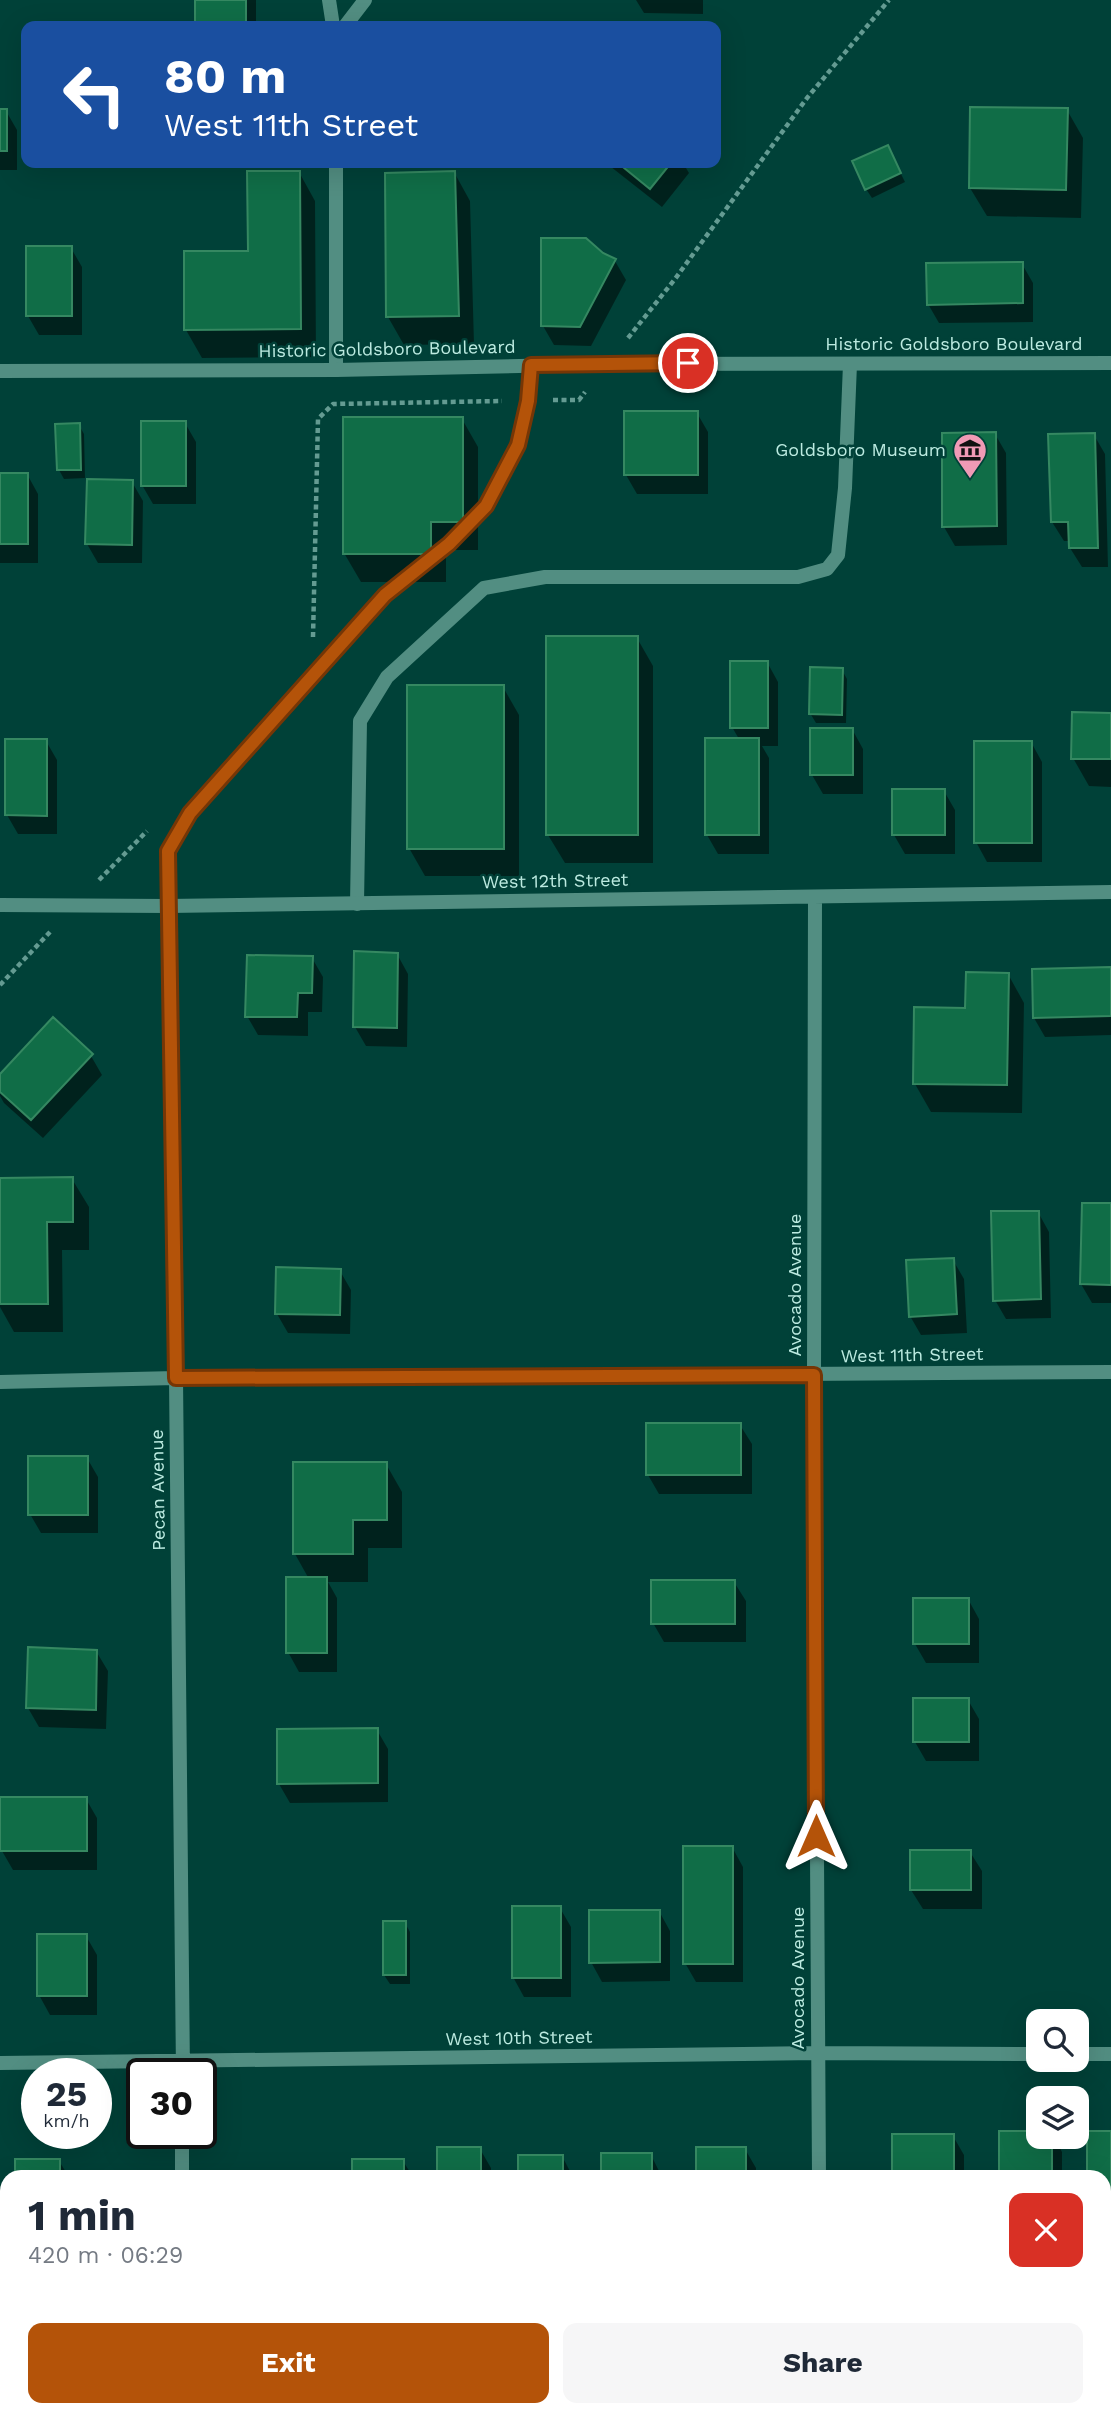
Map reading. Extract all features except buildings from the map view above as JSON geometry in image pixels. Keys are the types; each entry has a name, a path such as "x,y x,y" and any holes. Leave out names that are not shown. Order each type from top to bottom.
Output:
{"street":[{"path":"329,0 333,21"},
{"path":"349,21 365,0"},
{"path":"336,168 336,370"},
{"name":"Historic Goldsboro Boulevard","path":"0,371 336,370 608,363 1111,363"},
{"path":"357,904 360,721 387,677 484,588 545,577 798,577 827,569 838,555 840,542 850,363"},
{"name":"Pecan Avenue","path":"183,2058 168,851 190,813 385,595 449,544 486,506 518,445 528,401 531,365"},
{"name":"West 12th Street","path":"0,905 357,904 1111,892"},
{"name":"Avocado Avenue","path":"815,897 814,1375 819,2170"},
{"name":"West 11th Street","path":"0,1382 176,1378 1111,1372"},
{"name":"West 10th Street","path":"217,2067 817,2053 1026,2054"},
{"path":"1089,2054 1111,2054"},
{"name":"West 10th Street","path":"0,2063 126,2066"},
{"path":"182,2149 182,2170"}],"path":[{"path":"312,645 318,419 333,404 579,400 675,279 807,97 888,0"},
{"path":"0,985 152,826"}],"place":[{"name":"Goldsboro Museum","path":"970,480"}],"route":[{"path":"688,363 531,365 528,401 518,445 486,506 449,544 385,595 190,813 168,851 176,1378 814,1375 816,1836"}]}
